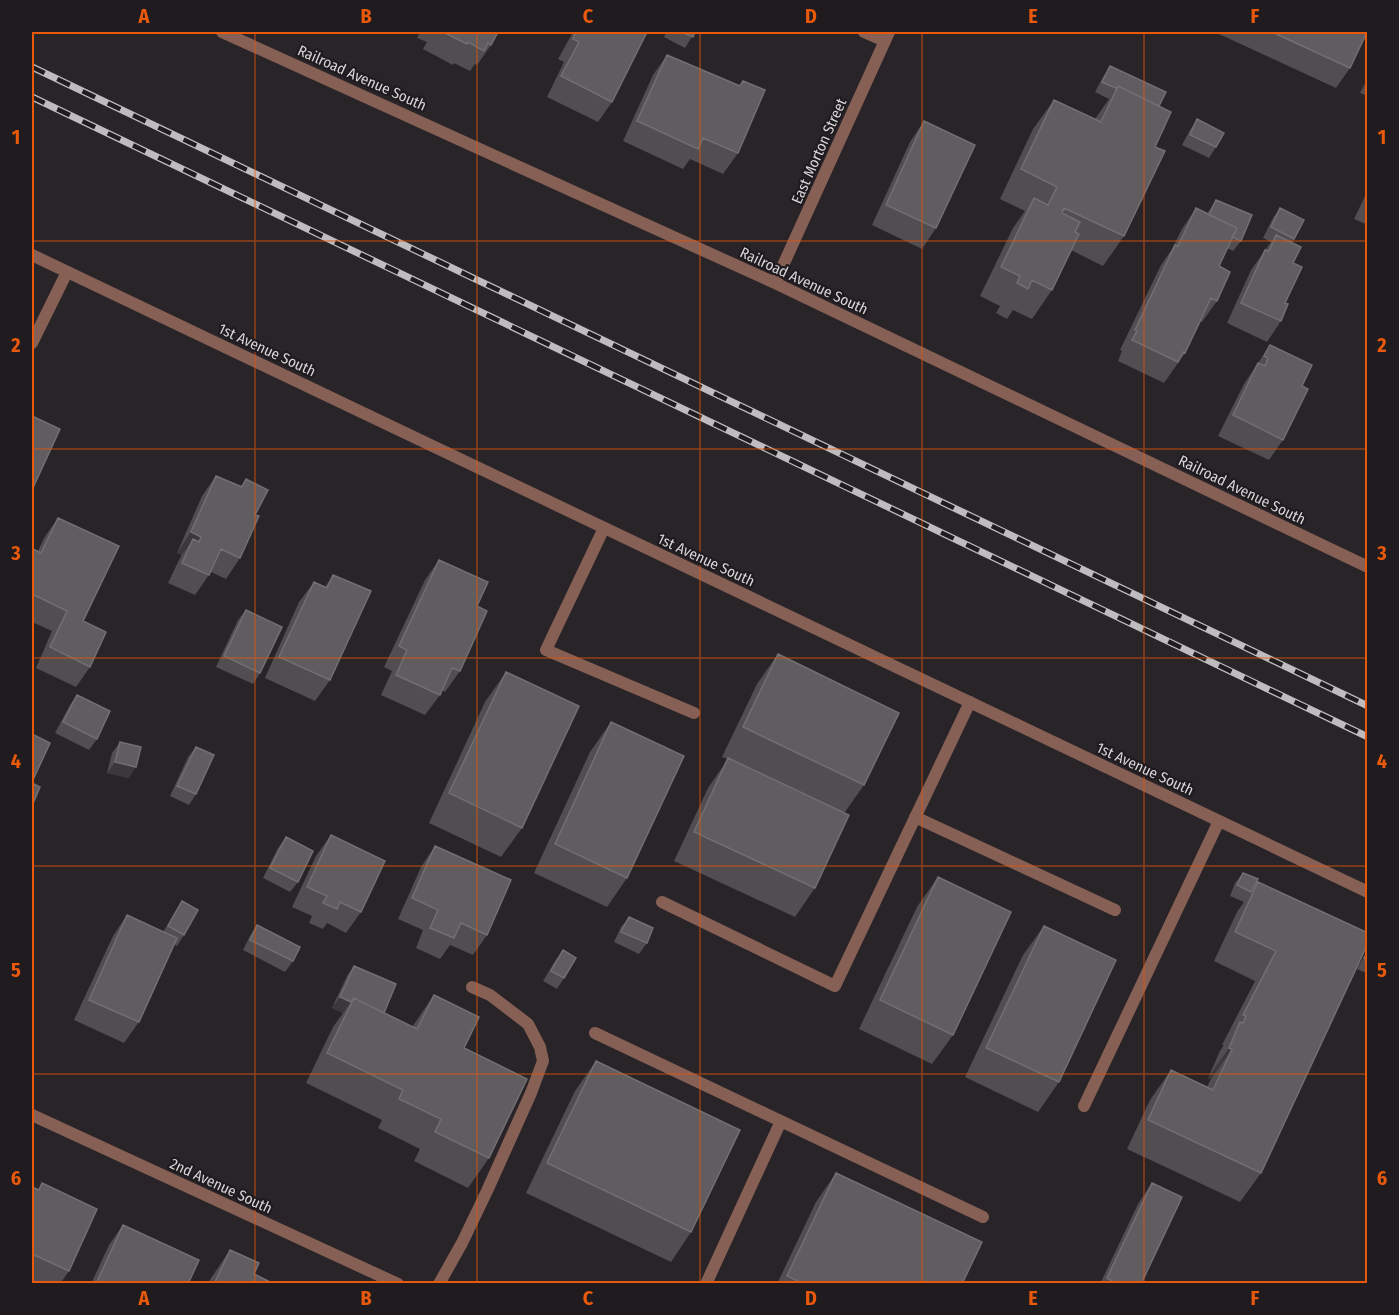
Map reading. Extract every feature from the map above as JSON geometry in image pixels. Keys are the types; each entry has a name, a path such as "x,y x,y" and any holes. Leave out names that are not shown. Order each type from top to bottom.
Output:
{"street":[{"name":"Railroad Avenue South","path":"222,32 775,283 1368,567"},
{"path":"864,32 887,36"},
{"name":"East Morton Street","path":"775,283 887,36"},
{"name":"1st Avenue South","path":"32,255 1368,892"},
{"path":"32,343 67,272"},
{"path":"604,528 546,650 694,713"},
{"path":"663,902 836,986 970,702"},
{"path":"915,817 1114,910"},
{"path":"1084,1106 1219,821"},
{"path":"439,1284 488,1191 543,1062 540,1047 528,1024 490,995 472,987"},
{"path":"595,1033 983,1217"},
{"name":"2nd Avenue South","path":"32,1115 398,1284"},
{"path":"706,1284 781,1121"}],"building":[{"path":"443,32 498,32 491,45 488,43 484,51"},
{"path":"576,32 647,32 612,102 561,76 579,42 573,39"},
{"path":"681,32 695,32 693,37"},
{"path":"1272,32 1367,32 1350,68"},
{"path":"667,55 740,86 743,81 765,90 738,153 703,138 698,149 637,121"},
{"path":"1110,66 1166,92 1159,106 1118,86 1116,89 1102,82"},
{"path":"1118,86 1171,112 1155,147 1165,151 1124,236 1064,208 1062,213 1080,222 1075,232 1079,234 1052,290 1032,280 1028,289 1017,283 1020,276 1001,267 1034,198 1048,205 1057,187 1021,169 1054,100 1101,122"},
{"path":"1197,119 1224,133 1216,147 1190,135"},
{"path":"924,121 975,145 936,228 886,205"},
{"path":"1216,200 1252,215 1241,241 1232,237 1237,228 1209,215"},
{"path":"1196,208 1237,228 1219,266 1230,272 1217,301 1211,298 1185,353 1183,352 1178,362 1132,340 1175,245 1178,246"},
{"path":"1280,208 1304,220 1294,239 1271,227"},
{"path":"1276,235 1301,247 1293,263 1302,267 1285,303 1288,304 1281,321 1241,303 1265,250 1269,251"},
{"path":"1270,345 1312,365 1302,386 1308,389 1283,440 1233,415 1258,363 1265,366 1268,358 1264,356"},
{"path":"32,416 60,429 32,490"},
{"path":"216,476 242,487 246,479 268,490 255,515 259,516 240,558 221,549 209,575 182,563 193,539 199,542 201,537 191,532"},
{"path":"58,518 119,546 83,621 106,632 90,667 50,647 67,611 32,594 33,549 41,553"},
{"path":"439,560 488,582 477,606 487,611 460,671 452,668 440,695 396,675 407,650 399,646"},
{"path":"333,575 371,591 330,680 279,657 314,582 327,588"},
{"path":"246,610 282,627 260,673 224,656"},
{"path":"778,654 899,713 864,785 743,727"},
{"path":"506,672 579,706 522,828 449,793"},
{"path":"77,695 110,711 97,739 63,722"},
{"path":"611,722 684,756 627,878 555,844"},
{"path":"32,734 50,743 32,782"},
{"path":"120,742 141,747 136,767 115,762"},
{"path":"196,747 214,755 196,794 177,786"},
{"path":"728,758 849,815 815,888 694,832"},
{"path":"32,783 40,787 32,806"},
{"path":"331,835 385,861 361,912 340,902 337,909 323,903 327,896 307,887"},
{"path":"286,837 313,851 298,882 270,868"},
{"path":"435,846 511,880 487,935 461,923 454,938 430,928 438,910 412,898"},
{"path":"1243,873 1258,879 1251,892 1237,885"},
{"path":"938,877 1011,912 953,1035 880,1000"},
{"path":"1258,882 1368,933 1368,943 1261,1173 1148,1120 1171,1070 1213,1090 1232,1049 1229,1048 1240,1022 1243,1023 1246,1016 1243,1015 1276,951 1235,932"},
{"path":"182,901 198,910 184,935 168,926"},
{"path":"127,915 177,938 139,1022 89,1000"},
{"path":"629,917 653,928 647,943 621,932"},
{"path":"257,925 300,947 293,961 250,940"},
{"path":"1044,926 1116,960 1059,1082 986,1048"},
{"path":"563,950 576,958 564,978 551,971"},
{"path":"354,966 396,984 384,1013 354,998 351,1002 340,997"},
{"path":"434,995 479,1017 464,1048 527,1079 489,1158 435,1132 441,1119 399,1099 403,1090 327,1053 354,998 417,1029"},
{"path":"596,1061 740,1130 691,1232 547,1163"},
{"path":"836,1173 982,1242 962,1284 804,1284 787,1276"},
{"path":"42,1183 97,1209 69,1271 32,1254 32,1187 39,1190"},
{"path":"1152,1183 1182,1197 1141,1284 1117,1284 1107,1278"},
{"path":"123,1225 199,1260 188,1284 96,1284"},
{"path":"230,1250 259,1263 254,1274 274,1284 214,1284"}],"railway":[{"path":"32,67 1368,706"},
{"path":"32,97 1368,737"}]}
